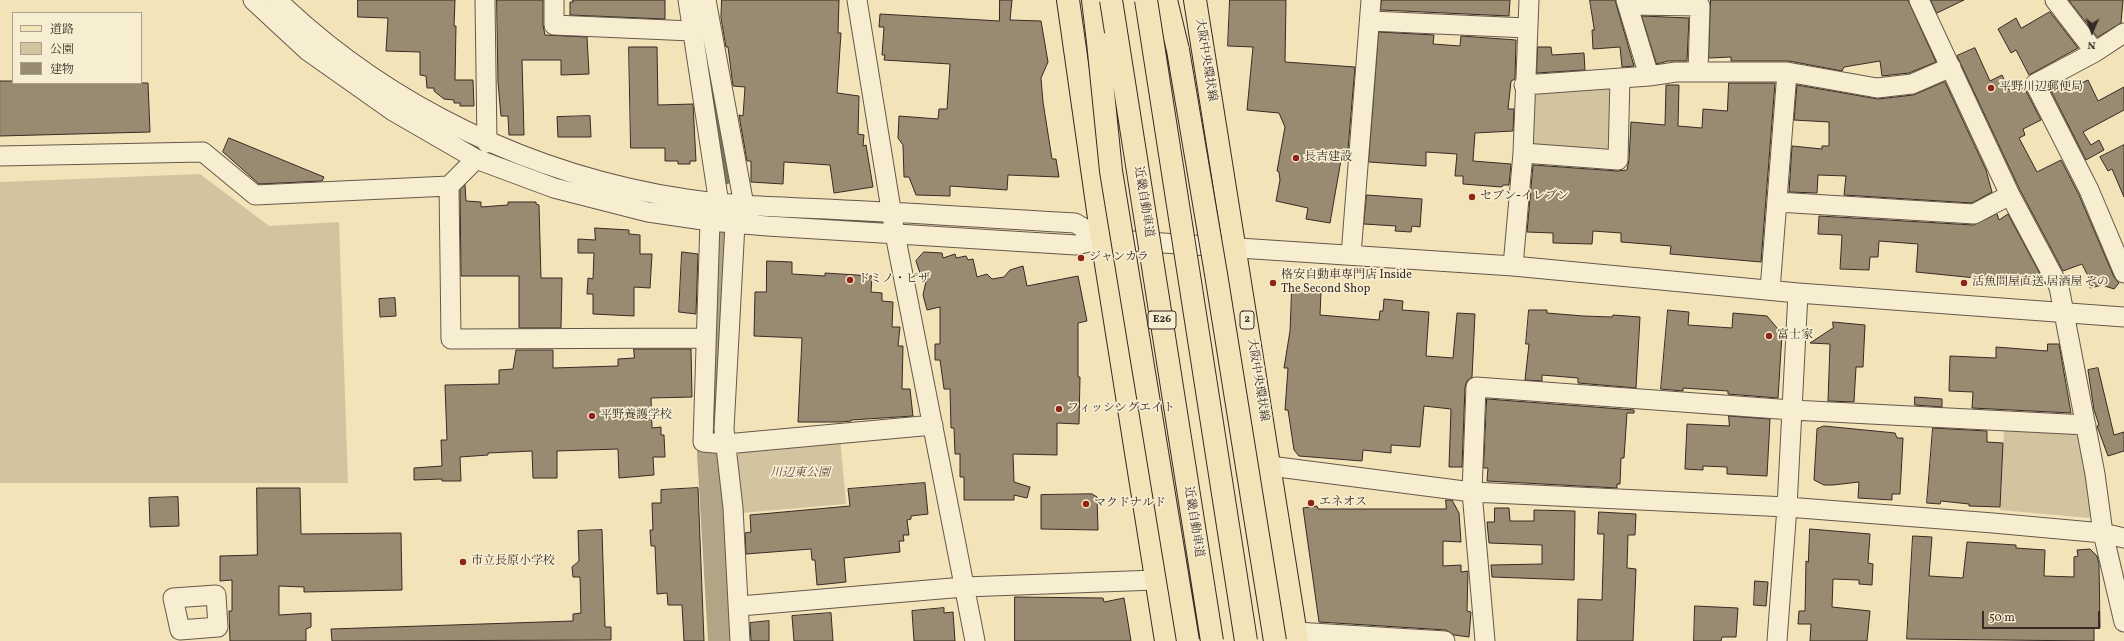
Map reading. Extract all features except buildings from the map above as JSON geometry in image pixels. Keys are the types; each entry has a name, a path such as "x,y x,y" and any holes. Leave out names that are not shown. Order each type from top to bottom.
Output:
{"main road":[{"path":"1068,0 1102,239 1166,641"},
{"path":"1093,0 1111,171 1188,641"},
{"name":"近畿自動車道","path":"1111,0 1212,641"},
{"path":"1146,0 1246,641"},
{"path":"1166,0 1178,50 1214,258 1275,641"},
{"name":"大阪中央環状線","path":"1195,0 1236,247 1297,637"}],"street":[{"path":"253,0 308,51 351,83 393,111 476,159 554,188 598,201 648,212 735,224 1076,245 1102,239 1513,266 1798,293 2124,317"},
{"path":"277,0 329,46 374,78 419,106 487,143 581,176 636,190 720,204 892,212 1075,223 1102,239"},
{"path":"485,0 487,143"},
{"path":"554,0 554,25 692,31"},
{"path":"688,0 720,204"},
{"path":"706,0 744,205"},
{"path":"857,0 896,234 975,641"},
{"path":"1351,255 1371,0"},
{"path":"1513,266 1523,153 1524,85 1529,0"},
{"path":"1919,0 2010,195 2059,287 2086,425 2103,533 2121,596 2124,622"},
{"path":"2055,0 2096,52"},
{"path":"1649,76 1627,2 1700,6 1698,72"},
{"path":"1370,21 1527,28"},
{"path":"2124,33 2096,52 2035,84 2089,190 2124,273"},
{"path":"1524,85 1649,76 1676,72 1787,72 1877,88 1912,84 1951,67"},
{"path":"1770,290 1787,72"},
{"path":"1523,153 1618,160 1620,78"},
{"path":"0,156 203,152 254,195 449,186 476,159"},
{"path":"449,186 451,339 706,338"},
{"path":"1777,202 1974,214 2010,195"},
{"path":"710,221 703,442 726,444 933,425"},
{"path":"735,224 724,429 740,606 740,641"},
{"path":"1777,641 1787,507 1798,293"},
{"path":"1485,641 1472,492 1476,387 1792,410 2086,425"},
{"path":"1270,466 1472,492 1787,507 2103,533 2124,538"},
{"path":"740,606 964,587 1156,580"},
{"path":"1297,637 1445,641"}],"green space":[{"path":"1611,83 1614,149 1608,155 1533,148 1530,96 1535,91"},
{"path":"200,174 269,226 339,222 348,483 0,483 0,182"},
{"path":"2004,429 2074,433 2082,439 2095,512 2089,518 2000,510"},
{"name":"川辺東公園","path":"840,437 846,504 740,513 736,450"}],"waterway":[{"path":"704,39 727,182"},
{"path":"712,430 724,239"},
{"path":"711,453 722,641"}],"place":[{"name":"平野川辺郵便局","path":"1991,88"},
{"name":"長吉建設","path":"1296,158"},
{"name":"セブン-イレブン","path":"1472,197"},
{"name":"ジャンカラ","path":"1081,258"},
{"name":"ドミノ・ピザ","path":"850,280"},
{"name":"格安自動車専門店 Inside The Second Shop","path":"1273,283"},
{"name":"活魚問屋直送 居酒屋 ぞの","path":"1964,283"},
{"name":"富士家","path":"1769,336"},
{"name":"フィッシングエイト","path":"1059,409"},
{"name":"平野養護学校","path":"592,416"},
{"name":"エネオス","path":"1311,503"},
{"name":"マクドナルド","path":"1086,504"},
{"name":"市立長原小学校","path":"463,562"}]}
